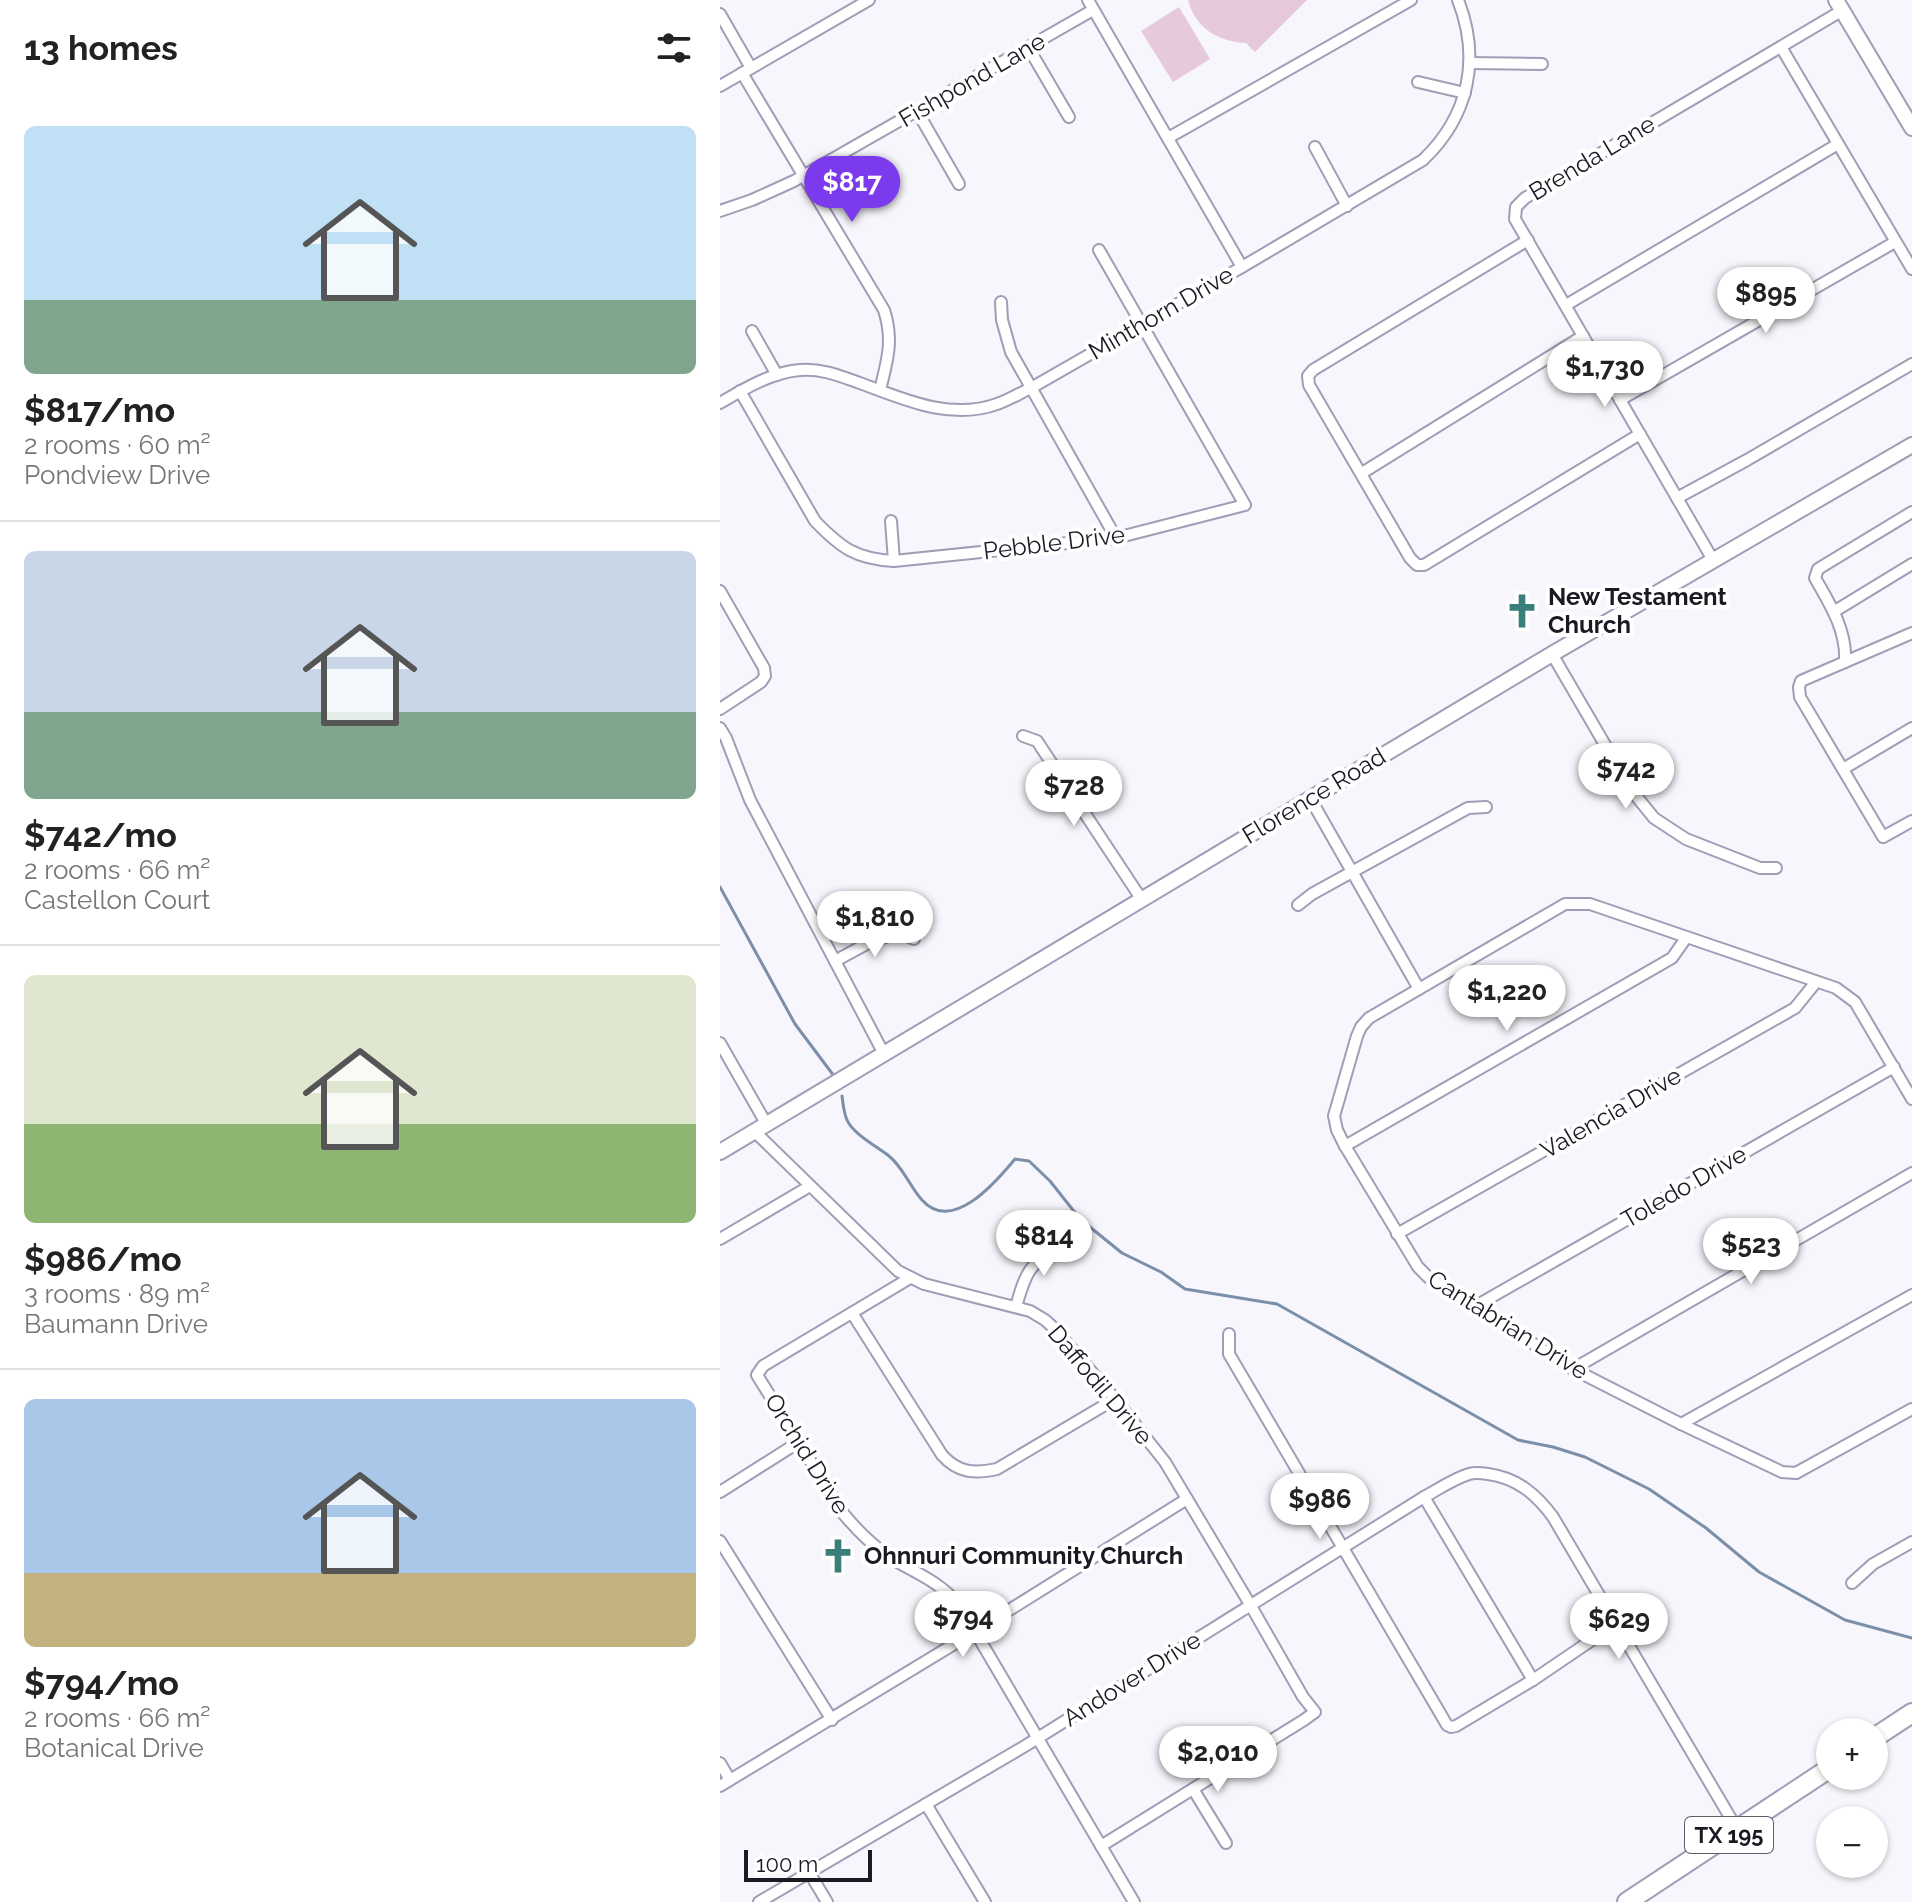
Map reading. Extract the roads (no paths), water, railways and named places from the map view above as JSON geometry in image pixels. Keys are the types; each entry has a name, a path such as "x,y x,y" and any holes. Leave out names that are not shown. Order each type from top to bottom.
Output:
{"highway":[{"path":"1888,1729 1912,1713"},
{"name":"TX 195","path":"1627,1902 1816,1777"}],"street":[{"path":"1168,138 1411,0"},
{"name":"Minthorn Drive","path":"720,403 740,391 795,370 822,371 940,409 962,410 997,404 1031,388 1423,160 1450,129 1465,93 1471,63 1466,20 1458,0"},
{"path":"720,86 862,1"},
{"path":"1090,5 1242,267"},
{"name":"Fishpond Lane","path":"720,211 804,176 1028,47 1090,5"},
{"path":"1840,5 1912,128"},
{"name":"Brenda Lane","path":"1362,473 1309,385 1308,376 1313,370 1528,240 1515,219 1519,202 1781,47 1840,5"},
{"path":"720,14 804,176 884,310 890,343 880,390"},
{"path":"1028,47 1069,117"},
{"path":"1781,47 1912,269"},
{"path":"1471,63 1542,64"},
{"path":"1418,82 1465,93"},
{"path":"917,111 959,184"},
{"path":"1566,305 1838,144"},
{"path":"1315,147 1347,206"},
{"path":"1528,240 1713,560"},
{"path":"1620,400 1895,242"},
{"path":"1099,250 1141,324"},
{"path":"1001,302 1002,320 1011,352 1116,538"},
{"name":"Pebble Drive","path":"740,391 815,521 831,538 853,553 872,560 894,561 1116,538 1245,505 1141,324"},
{"path":"752,331 777,375"},
{"path":"1583,336 1362,473 1410,558 1417,565 1424,565 1640,434"},
{"path":"1677,498 1912,364"},
{"name":"Florence Road","path":"720,1152 1552,654 1912,445"},
{"path":"1845,662 1846,650 1835,611 1815,578 1818,569 1912,512"},
{"path":"891,521 894,561"},
{"path":"1835,611 1912,564"},
{"path":"720,591 764,668 765,676 761,682 720,709"},
{"path":"1912,633 1801,681 1799,687 1800,697 1883,837 1912,821"},
{"path":"1552,654 1632,791 1654,818 1686,839 1760,868 1776,868"},
{"path":"720,728 750,800 884,1054"},
{"path":"1843,769 1912,728"},
{"path":"1023,736 1037,741 1142,900"},
{"path":"1310,798 1419,989"},
{"path":"1298,905 1312,894 1468,808 1486,807"},
{"name":"Cantabrian Drive","path":"1912,1099 1855,1002 1836,988 1590,904 1565,904 1369,1018 1361,1027 1334,1116 1345,1146 1397,1234 1428,1277 1573,1369 1681,1424 1782,1472 1796,1473 1912,1409"},
{"path":"835,961 872,941 898,933 914,939"},
{"path":"1345,1146 1672,958 1686,938"},
{"name":"Valencia Drive","path":"1397,1234 1795,1008 1816,982"},
{"name":"Daffodil Drive","path":"720,1043 761,1128 810,1186 898,1271 924,1284 1038,1315 1055,1329 1165,1462 1303,1697 1315,1712 1193,1789"},
{"name":"Toledo Drive","path":"1474,1307 1894,1067"},
{"path":"1573,1369 1912,1173"},
{"path":"720,1239 810,1186"},
{"path":"1016,1307 1029,1269 1063,1242"},
{"name":"Orchid Drive","path":"910,1278 763,1366 757,1375 852,1524 887,1555 943,1588 960,1606 1134,1902"},
{"path":"1681,1424 1912,1295"},
{"path":"852,1313 942,1455 962,1470 980,1473 997,1469 1115,1399"},
{"path":"1229,1334 1229,1354 1447,1725 1456,1726 1533,1680 1617,1623 1737,1829"},
{"path":"720,1492 799,1442"},
{"name":"Andover Drive","path":"759,1902 1037,1738 1424,1497 1475,1473 1508,1479 1525,1487 1548,1510 1617,1623"},
{"path":"1424,1497 1533,1680"},
{"path":"720,1786 832,1720 1187,1499"},
{"path":"720,1541 832,1720"},
{"path":"1852,1583 1873,1564 1912,1542"},
{"path":"720,1763 730,1780"},
{"path":"1101,1846 1193,1789 1226,1843"},
{"path":"926,1804 985,1902"},
{"path":"809,1872 827,1902"}],"waterway":[{"path":"720,887 795,1024 834,1076"},
{"path":"842,1096 850,1125 894,1161 922,1200 934,1209 947,1211 960,1208 985,1191 1015,1159 1029,1161 1050,1181 1080,1219 1122,1253 1161,1272 1185,1289 1277,1304 1518,1440 1585,1457 1649,1489 1706,1528 1759,1572 1845,1620 1912,1638"}],"place":[{"name":"New Testament Church","path":"1522,611"},
{"name":"Ohnnuri Community Church","path":"838,1556"}]}
